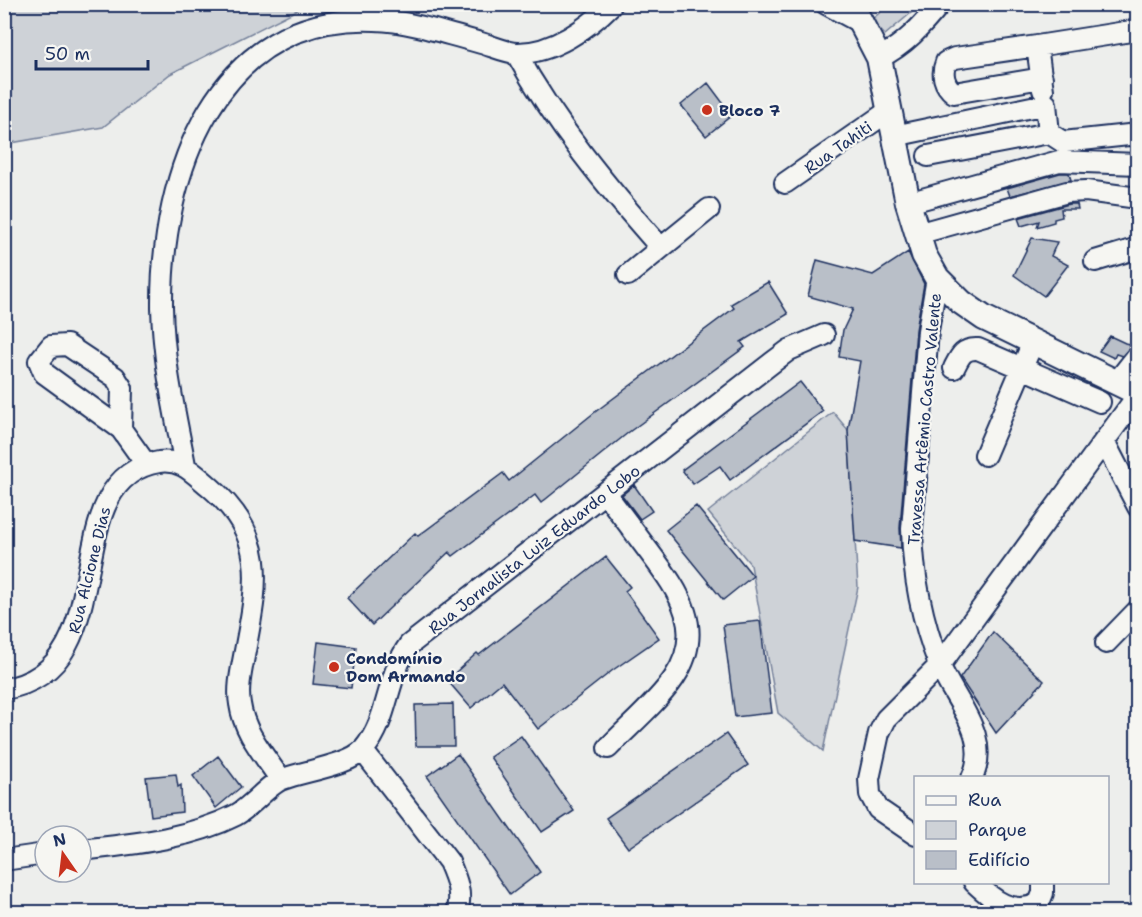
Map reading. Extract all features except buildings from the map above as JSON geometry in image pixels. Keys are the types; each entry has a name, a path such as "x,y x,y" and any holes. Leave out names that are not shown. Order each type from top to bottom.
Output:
{"main road":[{"path":"857,14 879,58 917,234 937,278 972,310 1130,390"}],"street":[{"path":"185,465 165,348 164,266 180,174 197,130 214,99 235,72 261,49 316,26 348,21 375,20 407,24 516,52 537,49 567,38 590,24 612,4"},
{"path":"826,4 857,14"},
{"path":"879,58 908,41 940,4"},
{"path":"1042,78 954,93 947,87 943,70 946,62 955,58 1137,30"},
{"path":"1037,46 1049,133"},
{"path":"516,52 542,100 661,248"},
{"path":"894,136 1046,104"},
{"name":"Rua Tahiti","path":"785,183 890,110"},
{"path":"928,156 1049,133 1063,142 1137,134"},
{"path":"909,203 1059,161 1137,164"},
{"path":"917,234 1067,192 1086,191 1137,198"},
{"path":"628,275 709,209"},
{"path":"1095,261 1137,248"},
{"name":"Travessa Artêmio Castro Valente","path":"937,278 928,331 912,529 915,580 940,665 972,723 978,745 978,763 972,776"},
{"name":"Rua Jornalista Luiz Eduardo Lobo","path":"363,751 381,716 393,671 409,645 789,350 824,335"},
{"path":"985,454 1033,342"},
{"path":"121,429 122,388 115,377 67,345 51,346 39,361 44,374 121,429 146,464 164,462 185,465 237,512 248,532 254,556 254,602 241,673 239,703 248,732 280,779"},
{"path":"954,368 961,353 971,348 1100,402"},
{"path":"914,834 878,810 870,794 869,779 879,734 886,719 940,665 1104,441 1130,390 1137,355"},
{"path":"1104,441 1137,507"},
{"name":"Rua Alcione Dias","path":"4,689 18,687 39,677 56,665 70,643 108,498 124,476 146,464"},
{"path":"606,494 677,589 688,621 689,639 684,660 673,680 608,748"},
{"path":"1107,643 1137,610"},
{"path":"93,848 178,835 212,825 237,814 261,798 280,779 342,761 363,751 449,862 457,881 460,903 457,912"},
{"path":"4,860 33,856"},
{"path":"976,884 997,904 1012,910 1023,910 1039,903 1043,893 1043,884"}],"green space":[{"path":"5,4 307,5 170,74 103,127 5,144"},
{"path":"889,5 916,5 918,7 885,35 871,20"},
{"path":"833,412 848,430 858,587 823,751 778,713 751,565 708,512"}],"place":[{"name":"Bloco 7","path":"707,110"},
{"name":"Condomínio Dom Armando","path":"334,667"}]}
